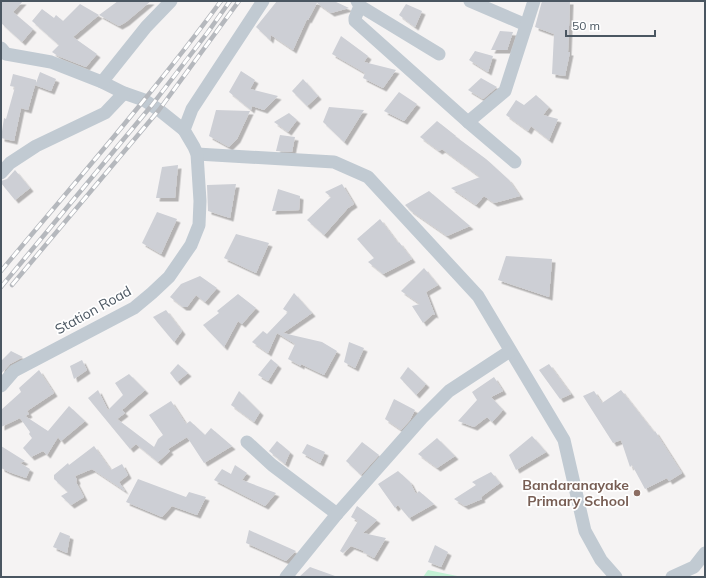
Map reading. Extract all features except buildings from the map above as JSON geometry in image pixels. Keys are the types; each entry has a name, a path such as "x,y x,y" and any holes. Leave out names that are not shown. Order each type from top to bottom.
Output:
{"street":[{"path":"102,82 146,27 171,1"},
{"path":"184,130 192,109 263,1"},
{"path":"470,1 526,25"},
{"path":"468,122 505,91 534,1"},
{"path":"439,54 359,3 355,21 515,162"},
{"path":"3,52 51,62 144,100 184,130 197,154 334,162 368,177 478,296 564,440 585,531 601,560 616,577"},
{"path":"1,173 10,163 36,146 105,113 124,93"},
{"name":"Station Road","path":"1,386 14,371 134,308 169,277 191,245 199,225 200,201 197,154"},
{"path":"286,577 337,514 422,418 449,391 510,351"},
{"path":"247,442 272,465 337,514"},
{"path":"672,577 694,567 705,553"}],"green space":[{"path":"428,570 462,577 423,577"}],"railway":[{"path":"1,271 141,104 221,1"},
{"path":"1,287 152,105 230,1"},
{"path":"12,285 159,110 239,1"}],"place":[{"name":"Bandaranayake Primary School","path":"637,493"}]}
